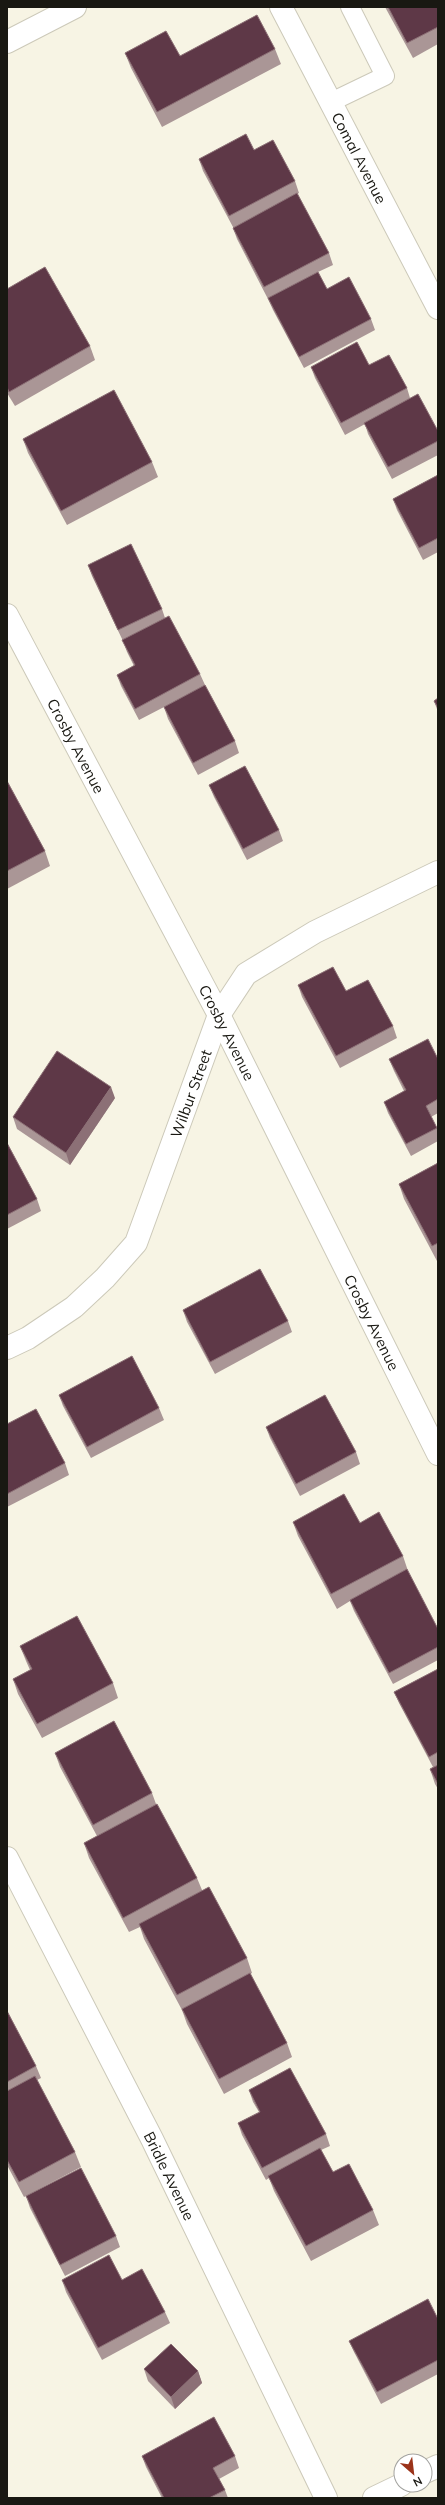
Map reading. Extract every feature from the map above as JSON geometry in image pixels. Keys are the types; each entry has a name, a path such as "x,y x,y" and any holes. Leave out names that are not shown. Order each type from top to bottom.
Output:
{"street":[{"path":"7,42 75,7"},
{"name":"Comal Avenue","path":"281,7 438,308"},
{"name":"Crosby Avenue","path":"7,615 219,1015 438,1454"},
{"name":"Wilbur Street","path":"7,1348 28,1338 74,1307 105,1278 136,1243 219,1015 246,974 315,932 438,872"},
{"name":"Bridle Avenue","path":"7,1858 152,2139 326,2498"},
{"path":"374,2498 393,2489"}],"lane":[{"path":"331,102 385,76 350,7"}],"building":[{"path":"388,7 438,7 438,27 407,43"},
{"path":"257,15 275,49 157,112 125,53 166,31 180,56"},
{"path":"246,134 254,150 273,140 295,181 229,216 199,159"},
{"path":"297,193 329,253 264,287 233,228"},
{"path":"45,267 90,346 9,392 7,387 7,289"},
{"path":"318,272 327,289 349,277 371,319 299,357 268,298"},
{"path":"357,342 369,365 389,355 407,388 341,423 311,367"},
{"path":"114,390 152,462 61,511 23,439"},
{"path":"418,394 438,431 438,441 388,467 364,423"},
{"path":"438,475 438,538 419,548 393,499"},
{"path":"131,544 162,609 118,630 88,565"},
{"path":"169,616 200,674 135,709 117,675 135,665 122,640"},
{"path":"205,685 235,741 193,763 164,707"},
{"path":"438,698 438,708 434,701"},
{"path":"245,766 279,830 243,849 209,785"},
{"path":"7,781 45,851 7,871"},
{"path":"333,967 346,991 368,980 393,1026 336,1056 298,985"},
{"path":"428,1039 438,1059 438,1099 426,1106 437,1128 406,1144 384,1102 406,1090 389,1059"},
{"path":"57,1051 111,1087 66,1153 13,1117"},
{"path":"7,1143 37,1199 7,1215"},
{"path":"438,1163 438,1243 432,1246 399,1184"},
{"path":"260,1269 288,1321 210,1362 183,1310"},
{"path":"132,1356 159,1408 87,1447 59,1395"},
{"path":"325,1395 356,1452 296,1484 266,1427"},
{"path":"36,1409 65,1463 7,1494 7,1424"},
{"path":"344,1494 360,1523 379,1512 403,1556 331,1594 293,1522"},
{"path":"407,1569 438,1629 438,1647 389,1673 350,1600"},
{"path":"77,1616 113,1683 37,1724 13,1679 32,1669 20,1646"},
{"path":"438,1669 438,1752 429,1757 394,1692"},
{"path":"114,1721 152,1793 93,1825 55,1753"},
{"path":"438,1765 438,1784 430,1769"},
{"path":"157,1804 197,1878 123,1918 84,1843"},
{"path":"209,1887 247,1958 177,1995 139,1924"},
{"path":"250,1973 287,2043 219,2079 182,2009"},
{"path":"7,2011 36,2066 7,2082"},
{"path":"290,2068 326,2134 262,2168 238,2123 260,2112 249,2090"},
{"path":"35,2076 75,2152 19,2182 7,2160 7,2091"},
{"path":"320,2148 333,2172 349,2164 373,2210 306,2246 268,2176"},
{"path":"81,2168 116,2236 60,2265 26,2196"},
{"path":"109,2255 122,2280 142,2269 165,2312 98,2348 62,2280"},
{"path":"428,2299 438,2319 438,2360 377,2392 349,2341"},
{"path":"171,2344 198,2371 171,2397 144,2369"},
{"path":"214,2417 235,2456 213,2468 225,2490 209,2498 164,2498 142,2456"}]}
